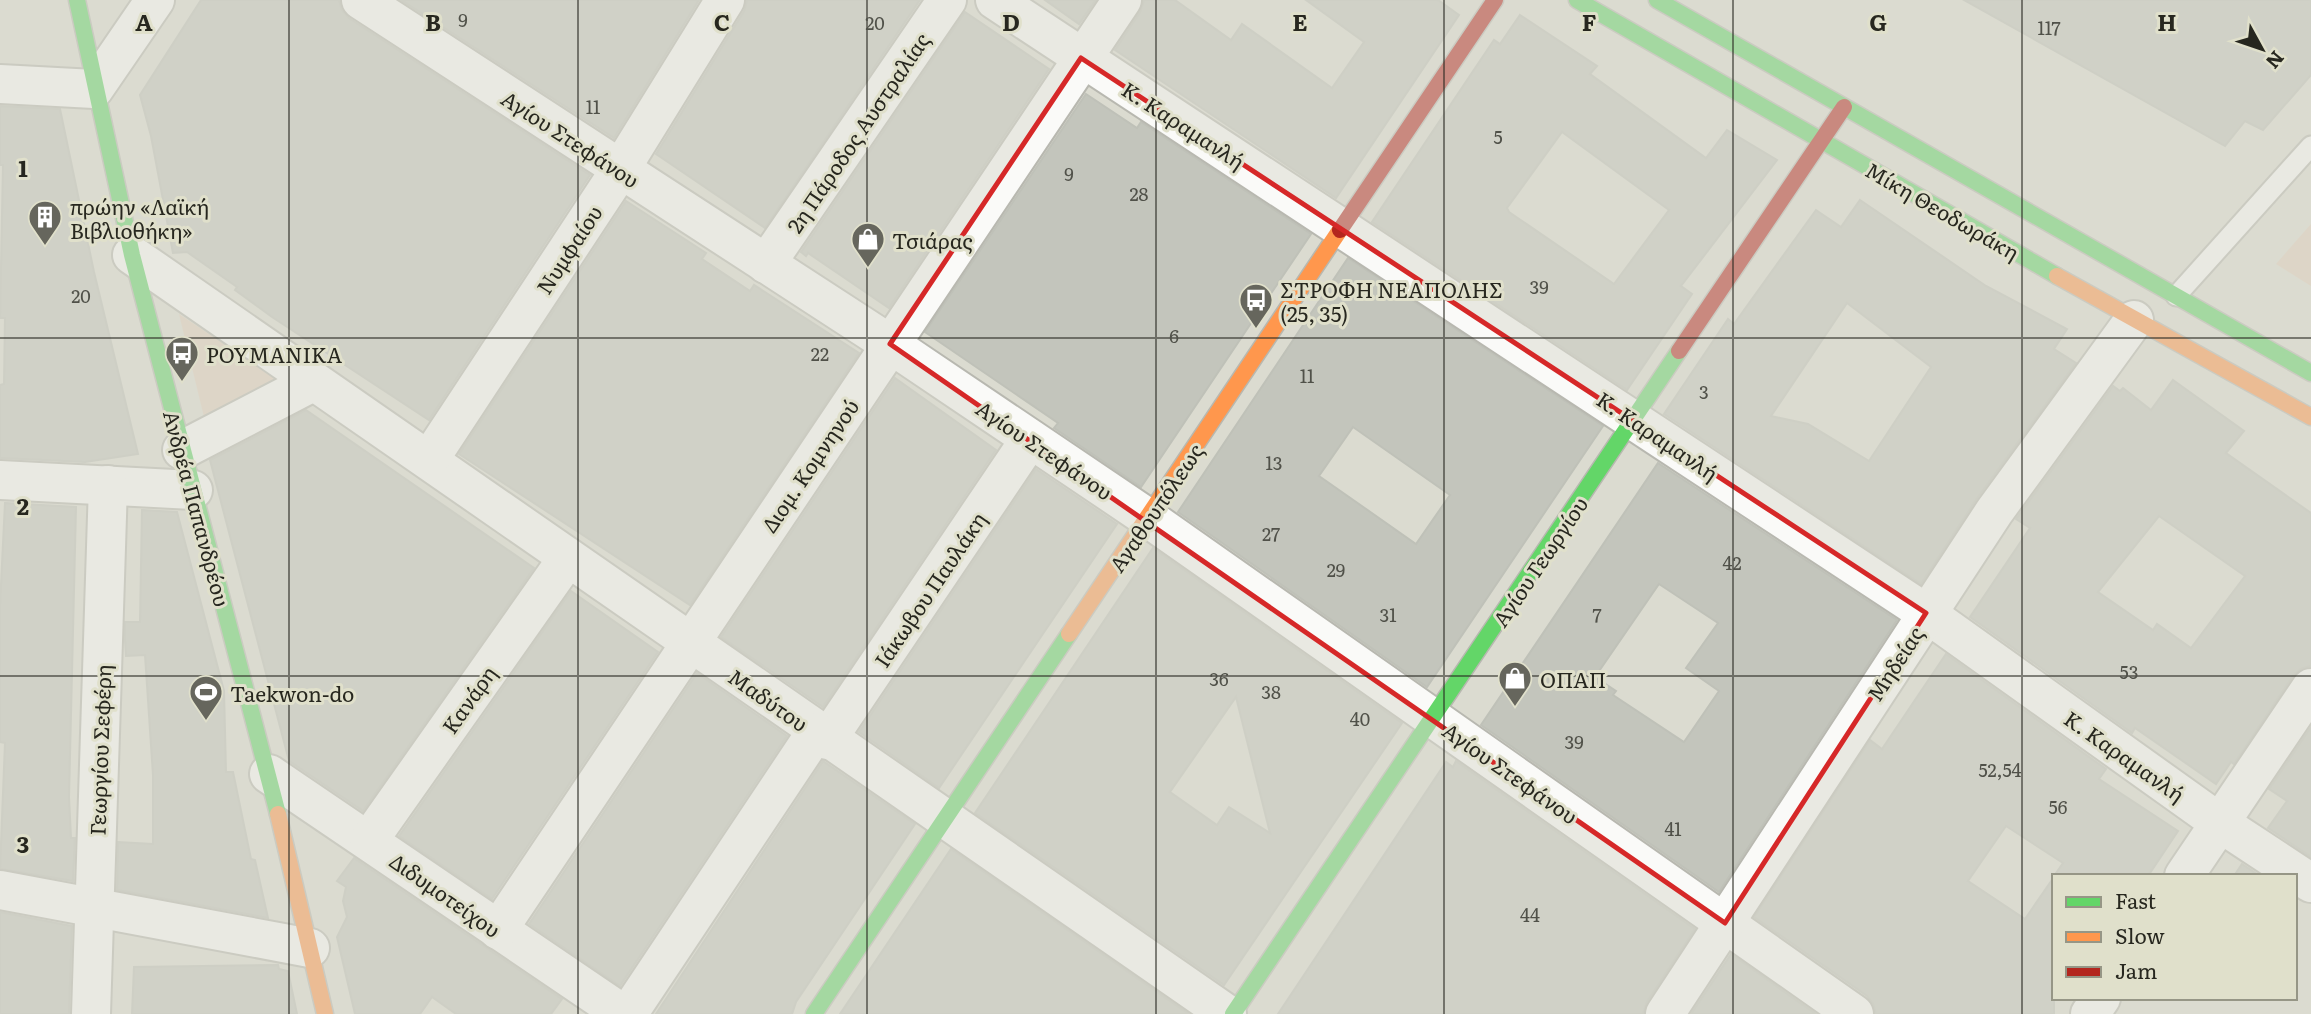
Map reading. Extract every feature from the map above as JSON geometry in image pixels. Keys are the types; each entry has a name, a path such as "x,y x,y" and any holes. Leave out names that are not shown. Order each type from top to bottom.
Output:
{"main road":[{"name":"Ανδρέα Παπανδρέου","path":"77,0 132,256 269,774 325,1014"},
{"name":"Αγαθουπόλεως","path":"814,1014 1495,0"},
{"name":"Μίκη Θεοδωράκη","path":"1577,0 2134,320 2311,417"},
{"name":"Μίκη Θεοδωράκη","path":"1657,0 2311,373"},
{"name":"Αγίου Γεωργίου","path":"1233,1014 1844,107"}],"street":[{"path":"0,84 94,89 155,0"},
{"name":"Αγίου Στεφάνου","path":"360,0 890,344 1148,518 1854,1014"},
{"name":"Νυμφαίου","path":"429,460 620,170 725,0"},
{"name":"2η Πάροδος Αυστραλίας","path":"766,264 947,0"},
{"name":"Κ. Καραμανλή","path":"995,0 1926,613 2220,822 2311,883"},
{"name":"Διομ. Κομνηνού","path":"498,930 1122,0"},
{"name":"Μαδύτου","path":"132,256 429,460 944,821 1227,1014"},
{"name":"Μηδείας","path":"1665,1014 1994,512 2134,320"},
{"path":"182,450 313,382"},
{"name":"Ιάκωβου Παυλάκη","path":"628,1014 1030,439"},
{"path":"0,480 193,490"},
{"name":"Γεωργίου Σεφέρη","path":"91,1014 108,485"},
{"name":"Κανάρη","path":"369,840 567,559"},
{"path":"2185,874 2311,688"},
{"name":"Διδυμοτείχου","path":"269,774 498,930 598,1007"},
{"path":"0,890 94,910 310,948"}],"lane":[{"path":"2176,296 2311,146"}],"highlighted area":[{"path":"1081,58 1926,613 1725,923 890,344"}],"shaded area":[{"path":"2311,224 2311,286 2276,264"},
{"path":"179,314 281,382 205,421"}],"building":[{"path":"201,0 339,0 342,10 349,18 590,175 429,420 272,317 235,290 237,287 187,252 173,253 151,136 140,95"},
{"path":"401,0 699,0 614,138"},
{"path":"747,0 920,0 765,228 656,154 744,11"},
{"path":"1045,0 1096,0 1079,24"},
{"path":"1144,0 1175,0 1231,40 1242,24 1332,88 1364,42 1306,0 1438,0 1459,15 1336,198 1115,50 1140,12"},
{"path":"1964,0 2311,0 2311,75 2263,130 2245,121 2225,146"},
{"path":"965,12 1049,69 889,308 808,253 806,256 801,252"},
{"path":"1520,15 1597,66 1590,74 1706,158 1727,130 1777,160 1681,286 1692,294 1627,390 1372,222 1494,40 1500,44","holes":["1562,132 1669,210 1614,284 1509,212 1507,208"]},
{"path":"1086,94 1137,128 1141,122 1311,234 1141,487 1054,428 1058,423 925,332"},
{"path":"0,106 60,109 94,272 138,454 85,462 0,458 0,385 4,384 5,318 0,318 3,165 0,165"},
{"path":"1860,200 1986,286 2067,329 2054,349 2076,363 1976,500 1921,584 1664,414 1728,319 1734,324 1816,210 1841,227","holes":["1847,303 1931,367 1869,461 1808,424 1771,416"]},
{"path":"626,201 706,253 702,259 750,291 754,285 859,353 690,605 459,454"},
{"path":"1348,258 1603,426 1427,687 1178,512","holes":["1353,427 1450,495 1416,544 1319,476"]},
{"path":"895,378 996,450 823,707 721,637"},
{"path":"2173,380 2244,431 2226,453 2311,513 2311,666 2301,669 2293,676 2234,764 2231,762 2216,784 2135,728 2132,733 1970,617 2030,528 2016,519 2113,386 2120,391 2123,388 2151,410","holes":["2159,516 2245,576 2191,648 2157,624 2153,630 2098,592"]},
{"path":"306,410 534,568 363,811 289,761 210,460"},
{"path":"1658,463 1897,620 1719,892 1481,725","holes":["1659,584 1718,623 1686,668 1719,691 1684,742 1613,695 1616,691 1595,677"]},
{"path":"1036,469 1117,524 939,788 859,732"},
{"path":"5,503 76,507 69,797 71,838 75,838 73,881 0,869 5,743 0,742 0,605"},
{"path":"142,510 177,512 224,691 226,772 233,772 251,859 255,860 268,918 117,890 118,842 153,844 153,775 145,655 126,656 125,641 125,622 140,622"},
{"path":"1153,548 1402,723 1224,985 975,813","holes":["1236,697 1270,833 1229,807 1217,825 1170,792"]},
{"path":"571,591 658,652 492,899 399,836"},
{"path":"1946,654 2106,769 2099,779 2178,831 2149,874 2055,874 2063,863 2006,826 1968,881 2025,919 2052,880 2054,1014 1876,1014 1867,996 1754,917 1870,740 1882,749"},
{"path":"697,673 787,736 620,986 529,924"},
{"path":"2311,727 2311,857 2268,828 2287,801 2269,789"},
{"path":"823,761 915,824 796,1002 792,1014 656,1014"},
{"path":"1456,761 1695,929 1647,1002 1643,1014 1278,1014 1446,762 1453,767"},
{"path":"951,849 1189,1014 840,1014"},
{"path":"354,858 562,999 551,1014 456,1014 432,997 420,1014 355,1014 337,937 347,917 343,901 346,887 337,881"},
{"path":"2242,864 2257,874 2235,874"},
{"path":"0,912 72,926 69,1014 0,1014"},
{"path":"1731,954 1816,1014 1691,1014"},
{"path":"278,965 279,969 288,971 297,1014 132,1014 134,967"}],"traffic: fast":[{"path":"77,0 132,255 278,814"},
{"path":"1577,0 2057,276"},
{"path":"1657,0 2311,373"},
{"path":"1233,1014 1679,351"},
{"path":"814,1014 1069,634"}],"traffic: slow":[{"path":"1069,634 1340,230"},
{"path":"2057,276 2311,417"},
{"path":"278,814 325,1014"}],"traffic: jam":[{"path":"1340,230 1495,0"},
{"path":"1679,351 1844,107"}],"place":[{"name":"πρώην «Λαϊκή Βιβλιοθήκη»","path":"45,247"},
{"name":"Τσιάρας","path":"868,269"},
{"name":"ΣΤΡΟΦΗ ΝΕΑΠΟΛΗΣ (25, 35)","path":"1256,330"},
{"name":"ΡΟΥΜΑΝΙΚΑ","path":"182,383"},
{"name":"ΟΠΑΠ","path":"1515,708"},
{"name":"Taekwon-do","path":"206,722"}]}
